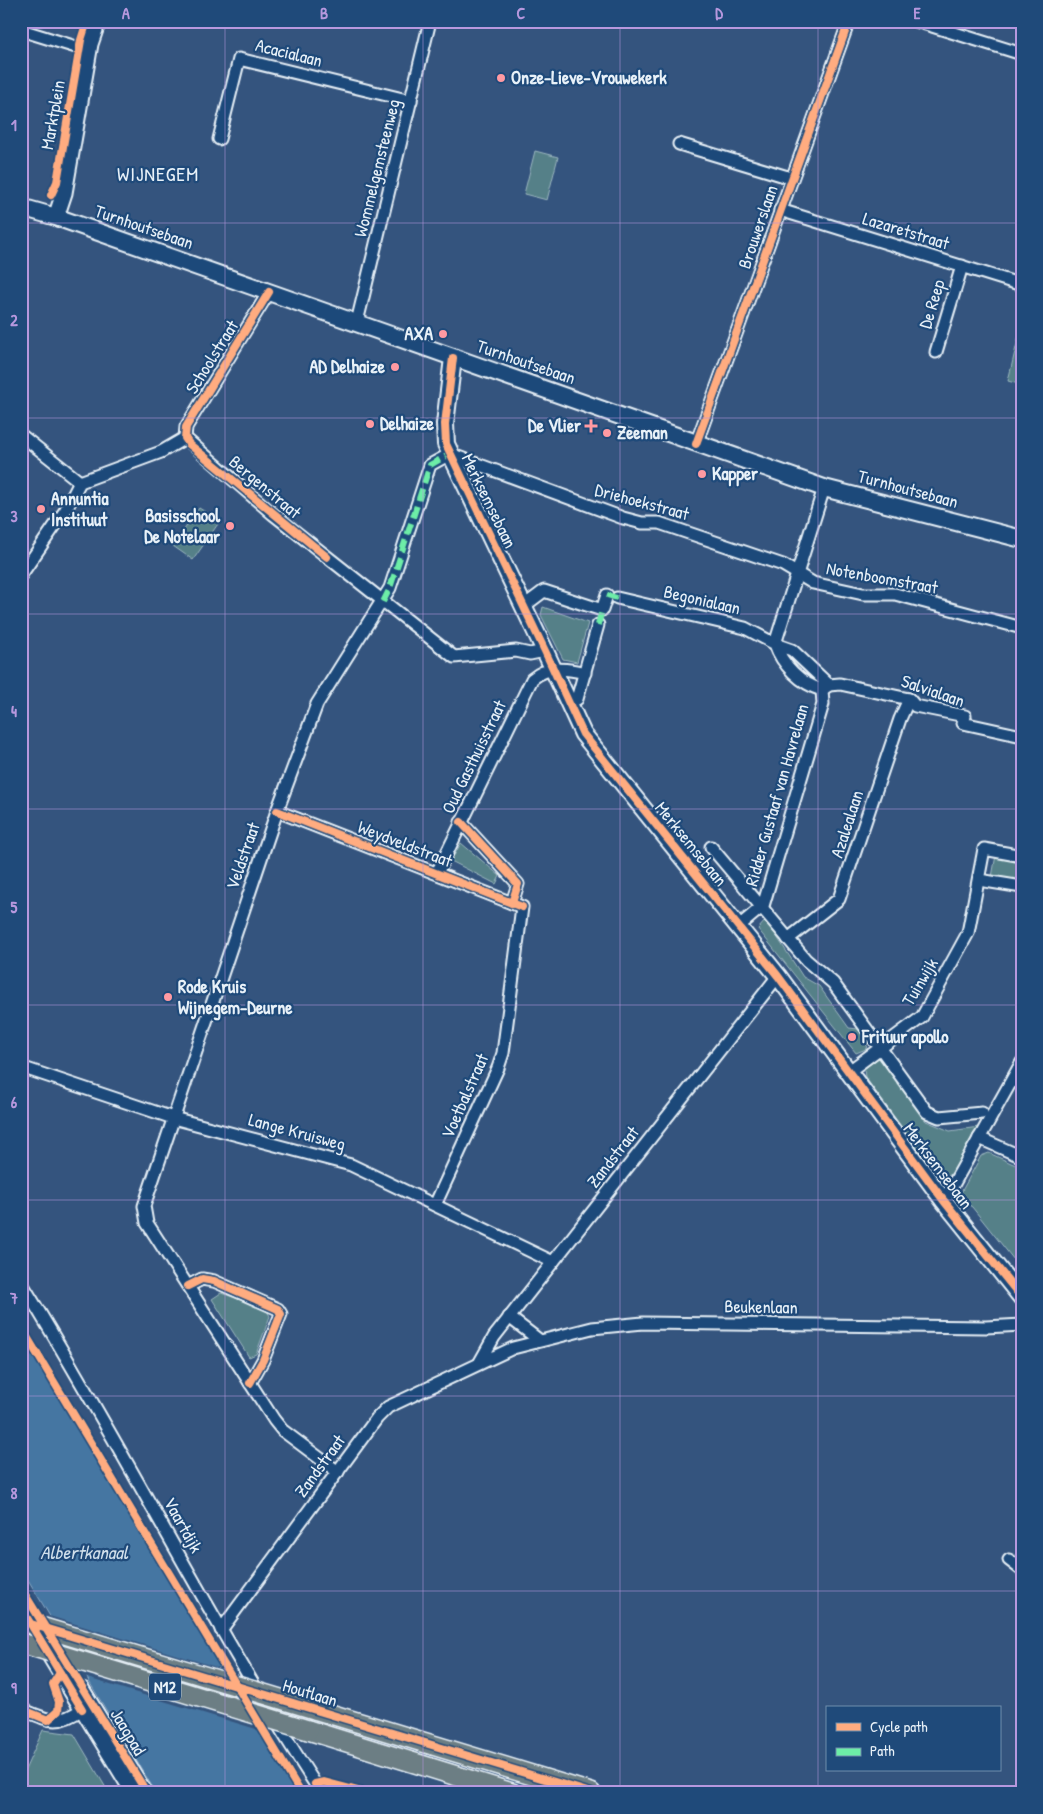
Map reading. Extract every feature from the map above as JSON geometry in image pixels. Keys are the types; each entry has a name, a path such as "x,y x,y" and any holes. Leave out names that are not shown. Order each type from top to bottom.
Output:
{"main road":[{"name":"Turnhoutsebaan","path":"21,207 56,217 357,322 824,488 1022,539"},
{"name":"Merksemsebaan","path":"454,358 444,436 450,454 524,606 582,734 778,976 944,1201 1021,1296"},
{"name":"Houtlaan","path":"21,1620 591,1793"},
{"name":"Houtlaan","path":"21,1643 512,1793"}],"street":[{"name":"Marktplein","path":"56,217 64,193 89,51 98,21"},
{"name":"Wommelgemsteenweg","path":"357,322 430,21"},
{"name":"Brouwerslaan","path":"696,444 791,178 826,91 849,21"},
{"path":"916,21 1022,54"},
{"path":"21,30 89,51"},
{"name":"Acacialaan","path":"219,139 239,59 411,101"},
{"name":"Brouwerslaan","path":"679,144 791,178"},
{"name":"Lazaretstraat","path":"780,210 1022,285"},
{"name":"De Reep","path":"936,352 962,266"},
{"name":"Schoolstraat","path":"185,438 186,428 269,292"},
{"path":"21,435 80,482"},
{"path":"21,575 65,511 80,482 161,452 185,438"},
{"name":"Bergenstraat","path":"185,438 189,444 327,558 454,657 516,651 530,654 545,651"},
{"name":"Driehoekstraat","path":"450,454 623,518 642,523 659,523 673,527 783,565 797,574"},
{"name":"Veldstraat","path":"338,1472 282,1430 147,1223 144,1206 277,811 318,704 390,588 430,465 450,454"},
{"path":"776,644 824,488"},
{"name":"Notenboomstraat","path":"797,574 813,583 863,594 895,594 1022,628"},
{"name":"Begonialaan","path":"524,606 544,590 602,610 612,597 745,628 776,644"},
{"path":"577,699 598,625"},
{"name":"Ridder Gustaaf van Havrelaan","path":"738,928 763,906 823,704 826,688 810,686 780,658 776,644"},
{"path":"554,671 566,667 585,673"},
{"name":"Oud Gasthuisstraat","path":"437,873 532,679 538,674 554,671"},
{"name":"Salvialaan","path":"826,688 840,684 909,699 915,706 965,716 963,723 1022,736"},
{"name":"Azalealaan","path":"788,939 839,899 900,719 909,699"},
{"name":"Weydveldstraat","path":"277,811 517,905"},
{"name":"Voetbalstraat","path":"434,1205 498,1068 503,1053 517,905 518,884 461,822"},
{"name":"Merksemsebaan","path":"712,846 806,960 833,983 927,1112 939,1117 982,1113"},
{"name":"Tuinwijk","path":"848,1072 922,1017 968,933 984,849 1022,856"},
{"path":"979,880 1022,887"},
{"name":"Zandstraat","path":"480,1362 494,1337 509,1317 778,976"},
{"path":"944,1201 1022,1062"},
{"name":"Lange Kruisweg","path":"21,1067 173,1118 351,1165 553,1262"},
{"path":"979,1138 1022,1157"},
{"path":"188,1286 202,1279 214,1281 278,1309 281,1314 275,1331 250,1383"},
{"name":"Vaartdijk","path":"21,1282 81,1379 222,1630 318,1788"},
{"path":"509,1317 539,1340"},
{"name":"Beukenlaan","path":"539,1340 592,1328 644,1323 986,1327 1022,1324"},
{"name":"Zandstraat","path":"222,1630 377,1418 388,1407 464,1372 480,1362 539,1340"},
{"path":"1009,1560 1022,1570"},
{"path":"21,1608 134,1793"},
{"name":"Jaagpad","path":"83,1688 147,1793"},
{"path":"21,1709 56,1722 70,1718 82,1709"}],"green space":[{"path":"535,151 558,157 547,200 524,194"},
{"path":"1022,322 1022,385 1008,381"},
{"path":"199,508 220,521 193,560 173,546"},
{"path":"543,607 588,623 577,662 563,659 541,615"},
{"path":"461,843 500,876 496,884 451,861"},
{"path":"996,855 1022,860 1022,883 992,877"},
{"path":"766,920 803,977 819,986 849,1028 858,1029 868,1039 866,1049 856,1053 758,929"},
{"path":"880,1057 926,1121 950,1131 979,1127 957,1169 947,1177 937,1175 865,1077 864,1069"},
{"path":"989,1153 1022,1168 1022,1270 972,1207 958,1198 981,1156"},
{"path":"221,1293 265,1308 270,1316 256,1354 249,1357 212,1299"},
{"path":"43,1730 74,1734 109,1793 21,1793 21,1779"}],"water":[{"name":"Albertkanaal","path":"21,1328 296,1793 156,1793 21,1568"}],"pier":[{"path":"46,1615 226,1670 263,1731 84,1677"}],"marked path":[{"path":"383,602 390,588 430,465 450,454"},
{"path":"607,595 617,598"},
{"path":"598,625 602,610"}],"cycle path":[{"path":"51,195 57,182 81,40 87,21"},
{"path":"696,444 849,21"},
{"path":"269,292 186,427 185,438 189,444 327,557"},
{"path":"453,358 445,424 446,444 583,734 778,976 944,1201 1022,1298"},
{"path":"277,811 522,907"},
{"path":"461,822 518,884 512,903"},
{"path":"188,1286 202,1279 214,1281 278,1309 281,1314 263,1360 250,1383"},
{"path":"21,1327 301,1793"},
{"path":"21,1588 147,1793"},
{"path":"21,1608 82,1709"},
{"path":"21,1621 591,1793"},
{"path":"21,1709 48,1720 58,1711 59,1702 53,1684 60,1673"},
{"path":"321,1793 315,1784 324,1782 366,1793"}],"place":[{"name":"Onze-Lieve-Vrouwekerk","path":"501,78"},
{"name":"AXA","path":"443,334"},
{"name":"AD Delhaize","path":"395,367"},
{"name":"Delhaize","path":"370,424"},
{"name":"De Vlier","path":"591,426"},
{"name":"Zeeman","path":"607,433"},
{"name":"Kapper","path":"702,474"},
{"name":"Annuntia Instituut","path":"41,509"},
{"name":"Basisschool De Notelaar","path":"230,526"},
{"name":"Rode Kruis Wijnegem-Deurne","path":"168,997"},
{"name":"Frituur apollo","path":"852,1037"}],"district":[{"name":"WIJNEGEM","path":"158,174"}]}
